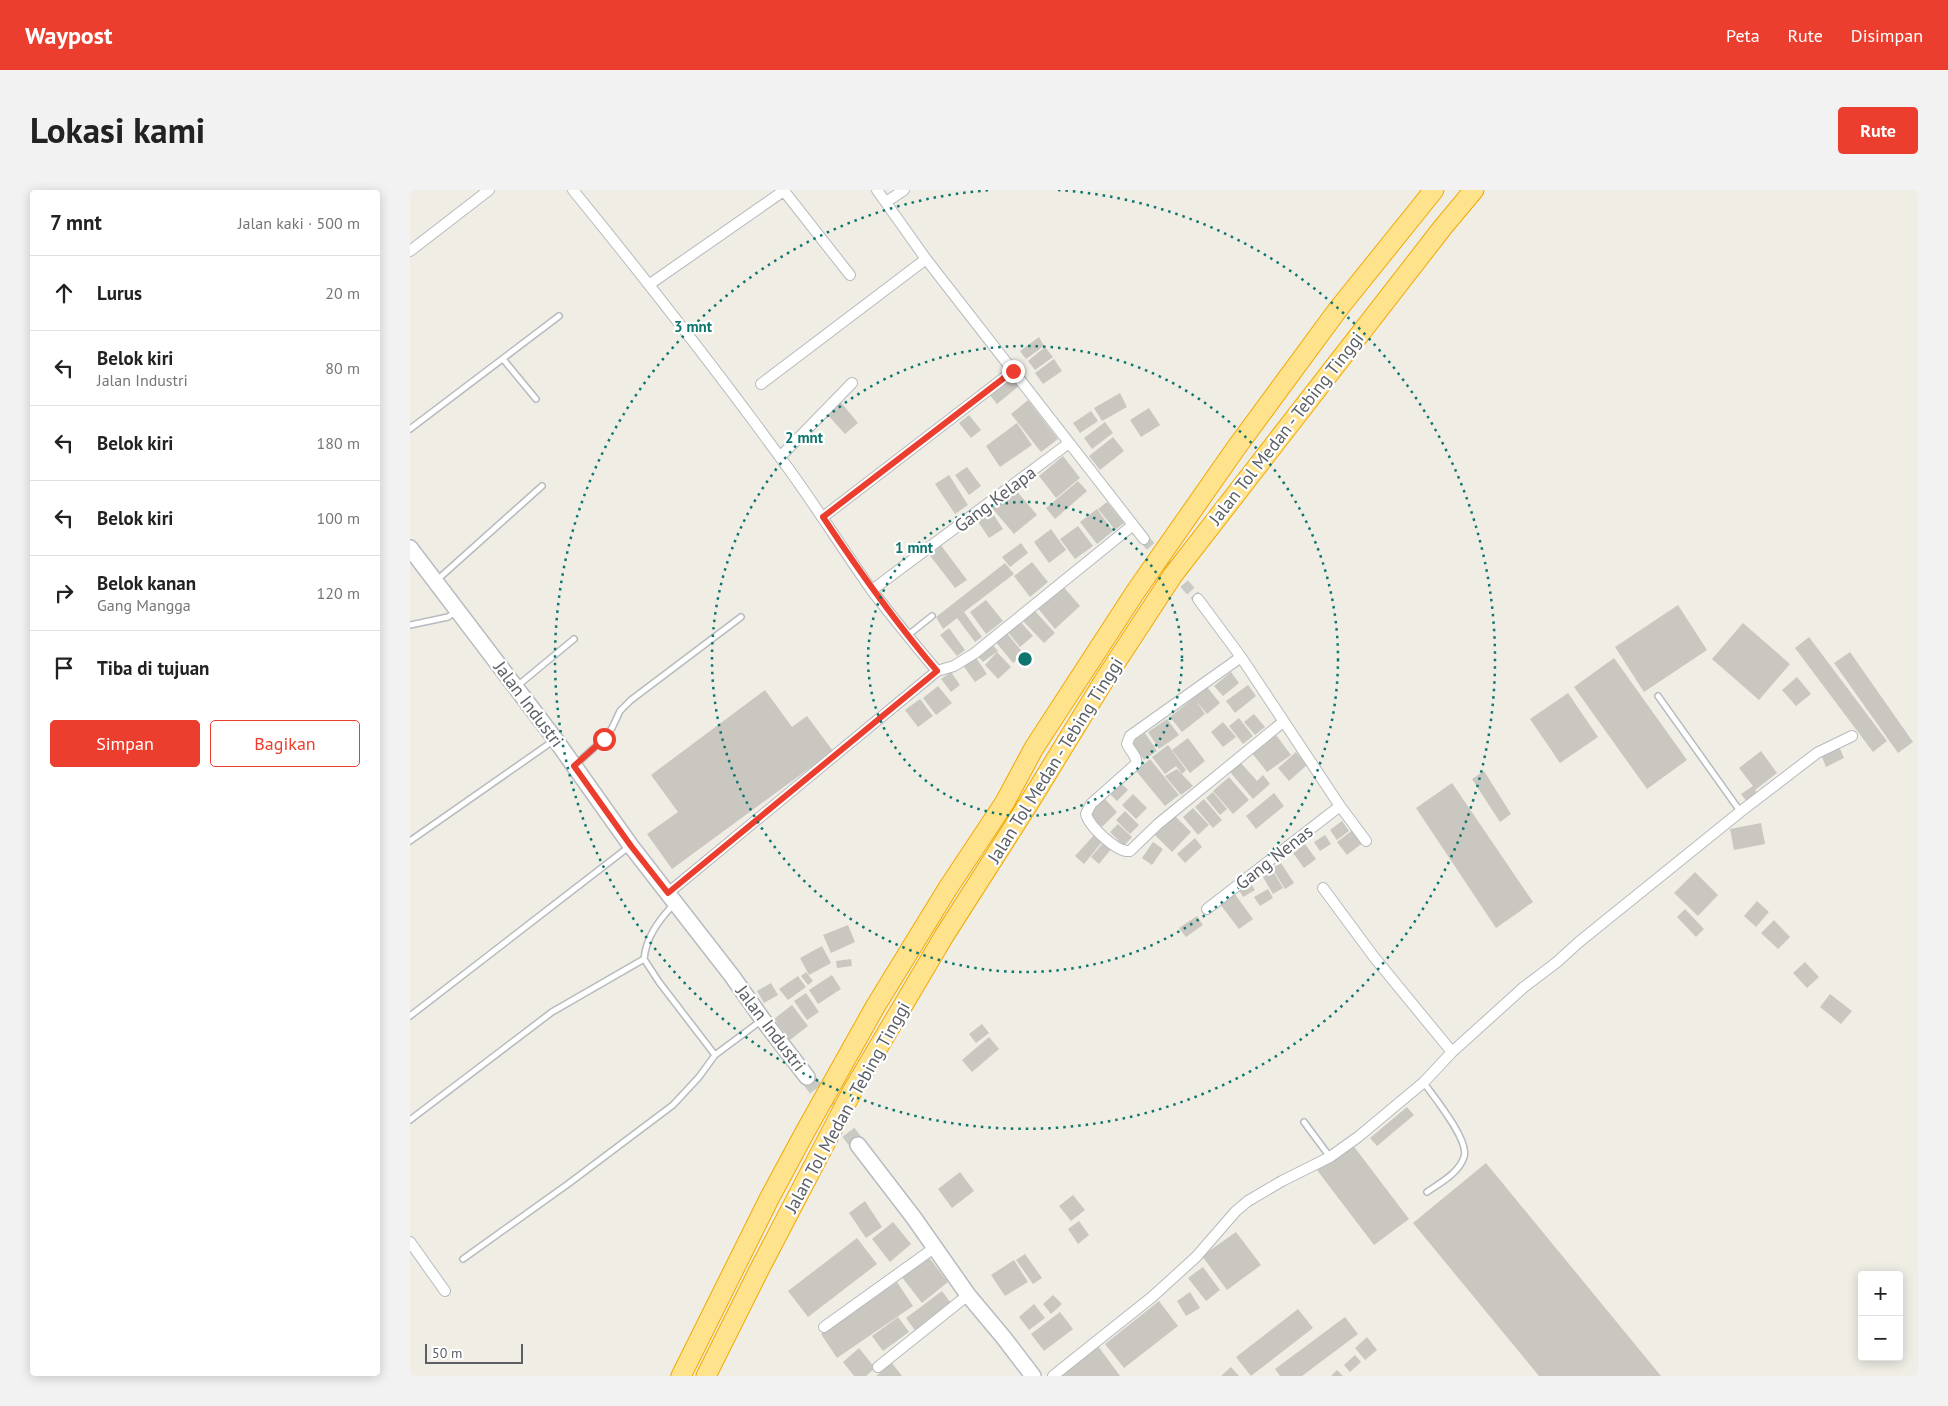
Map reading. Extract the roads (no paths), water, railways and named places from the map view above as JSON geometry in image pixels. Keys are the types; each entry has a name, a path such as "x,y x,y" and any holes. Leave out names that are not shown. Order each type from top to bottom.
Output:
{"highway":[{"path":"681,1376 765,1207 875,1007 948,888 1005,802 1034,748 1136,591 1236,448 1339,308 1434,190"},
{"name":"Jalan Tol Medan - Tebing Tinggi","path":"706,1376 762,1263 853,1090 944,936 1105,679 1173,575 1442,227 1474,190"}],"street":[{"path":"410,251 489,190"},
{"path":"573,190 650,284 780,456 872,590 937,671"},
{"path":"650,284 785,190 850,275"},
{"path":"877,190 926,259 1144,539"},
{"path":"886,202 904,190"},
{"path":"762,384 926,259"},
{"path":"823,517 1013,371"},
{"path":"780,456 852,383"},
{"name":"Gang Kelapa","path":"872,590 1069,443"},
{"path":"672,898 937,671 954,666 974,654 1133,526"},
{"name":"Jalan Industri","path":"410,548 555,739 631,846 732,976 807,1077"},
{"path":"1198,599 1241,657 1340,806 1366,840"},
{"path":"1241,657 1132,734 1127,744 1135,756 1136,764 1115,781 1088,808 1086,814 1089,822 1114,846 1127,851 1136,846 1158,824 1283,722"},
{"path":"1053,1376 1152,1297 1196,1257 1236,1211 1248,1201 1282,1181 1330,1157 1358,1137 1424,1082 1452,1052 1524,987 1557,962 1579,942 1740,812 1817,753 1852,736"},
{"name":"Gang Nenas","path":"1207,909 1340,806"},
{"path":"1323,888 1374,957 1452,1052"},
{"path":"858,1145 968,1295 1033,1376"},
{"path":"410,1242 445,1291"},
{"path":"824,1326 934,1248"},
{"path":"878,1367 968,1295"}],"lane":[{"path":"410,429 559,316"},
{"path":"502,359 536,399"},
{"path":"436,581 542,486"},
{"path":"410,625 448,617 457,610"},
{"path":"907,636 932,616"},
{"path":"574,766 604,739 620,711 631,700 741,617"},
{"path":"516,687 574,639"},
{"path":"1658,696 1740,812"},
{"path":"410,841 555,739"},
{"path":"410,1016 631,846"},
{"path":"672,898 645,949 644,959 715,1056"},
{"path":"410,1120 552,1012 644,959"},
{"path":"463,1259 568,1184 673,1105 699,1077 715,1056 763,1020"},
{"path":"1424,1082 1458,1132 1465,1152 1458,1168 1427,1192"},
{"path":"1304,1122 1330,1157"}],"tunnel":[{"path":"1144,539 1198,599"},
{"path":"807,1077 858,1145"}]}
